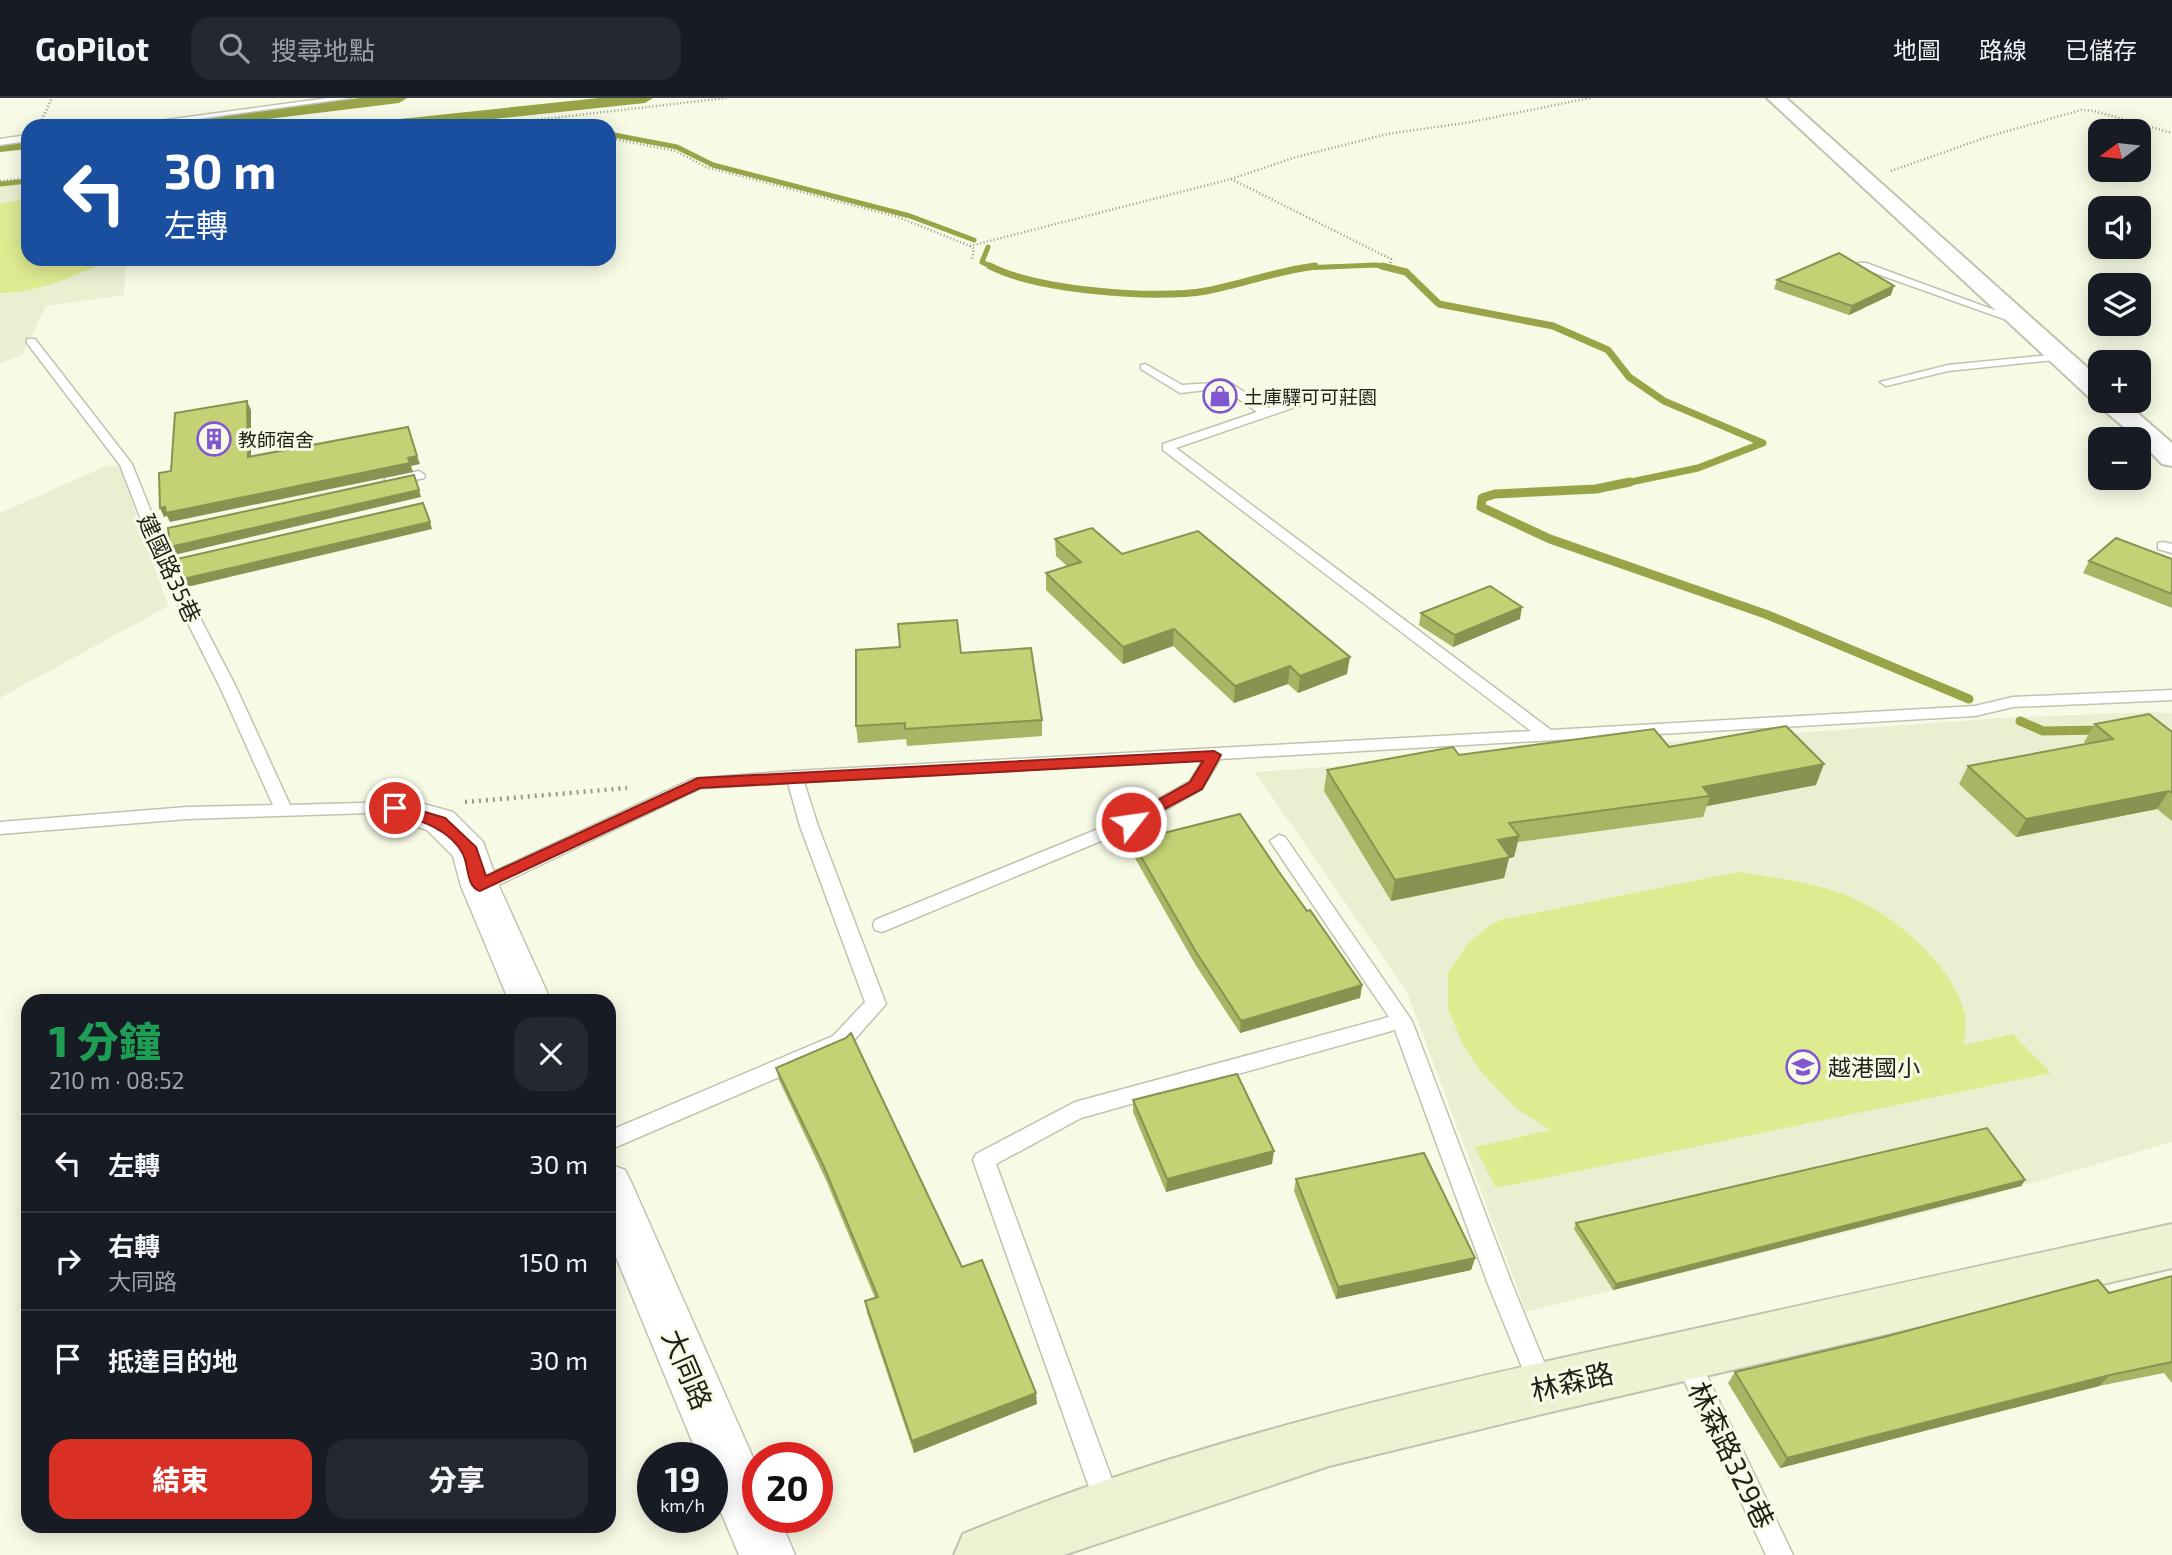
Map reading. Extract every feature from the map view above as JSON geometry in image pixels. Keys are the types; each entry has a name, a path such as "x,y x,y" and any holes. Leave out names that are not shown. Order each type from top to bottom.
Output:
{"main road":[{"name":"林森路","path":"984,1555 1110,1509 1329,1439 1684,1355 2172,1246"}],"street":[{"path":"1776,98 2088,382"},
{"path":"2122,413 2172,458"},
{"path":"395,808 440,821 470,851 480,886 527,994"},
{"name":"大同路","path":"616,1200 767,1555"}],"lane":[{"path":"181,119 347,98"},
{"path":"0,142 21,139"},
{"path":"1862,265 2025,323"},
{"name":"建國路35巷","path":"31,341 126,464 284,811"},
{"path":"1886,382 1948,368 2060,357"},
{"path":"1145,367 1180,389 1225,384 1266,412"},
{"path":"1297,402 1167,447 1528,718 1546,735"},
{"path":"379,484 419,475"},
{"path":"480,886 698,783 1975,711 2013,702 2172,695"},
{"path":"882,925 1131,822 1196,785 1214,755"},
{"path":"616,1138 840,1042 876,1004 809,826 794,776"},
{"path":"0,828 187,813 395,808"},
{"path":"1279,841 1402,1021 1500,1284 1542,1388"},
{"path":"1110,1509 984,1160 1075,1111 1402,1021"},
{"name":"林森路329巷","path":"1684,1355 1780,1555"}],"path":[{"path":"42,119 52,98"},
{"path":"543,119 726,98"},
{"path":"970,246 1231,179 1293,158 1387,134 1471,122 1590,98"},
{"path":"1863,177 1885,173 1987,136 2081,110 2172,132"},
{"path":"616,139 676,151 706,167 898,217 970,246 974,249 972,260"},
{"path":"0,181 21,179"},
{"path":"1231,179 1391,259 1390,265"},
{"path":"460,802 632,788"}],"shaded area":[{"path":"21,182 21,266 126,266 124,295 46,306 22,355 0,364 0,185"},
{"path":"119,465 168,606 0,698 0,513 104,467"},
{"name":"越港國小","path":"2172,713 2172,1142 1967,1202 1526,1312 1407,992 1255,772 2001,718"}],"green space":[{"path":"21,200 21,266 98,266 41,287 0,293 0,204"},
{"path":"1738,872 1791,880 1830,890 1880,912 1917,941 1947,976 1965,1014 1964,1045 2013,1034 2051,1073 1496,1188 1475,1147 1550,1130 1516,1108 1483,1074 1464,1047 1448,1009 1448,973 1467,945 1487,927 1500,920"}],"building":[{"path":"1839,253 1894,286 1852,306 1777,280"},
{"path":"247,401 248,457 408,427 417,456 408,458 410,463 166,513 165,507 160,508 159,473 171,471 175,413"},
{"path":"414,475 419,490 170,547 168,528"},
{"path":"423,503 430,522 183,579 177,568 177,559"},
{"path":"1092,528 1122,554 1198,531 1350,657 1300,676 1290,666 1235,686 1174,629 1123,647 1046,573 1081,562 1055,539"},
{"path":"2116,538 2172,559 2172,594 2089,561"},
{"path":"1490,586 1522,607 1455,635 1421,613"},
{"path":"957,620 961,653 1031,648 1042,720 905,729 905,723 856,726 856,650 900,647 898,624"},
{"path":"2149,714 2172,732 2172,793 2169,791 2026,819 1968,766 2113,739 2095,724"},
{"path":"1786,726 1824,764 1703,787 1710,796 1509,823 1519,836 1498,840 1510,857 1395,880 1327,770 1453,747 1459,755 1654,729 1669,747"},
{"path":"1240,814 1362,985 1241,1021 1196,952 1132,841"},
{"path":"851,1033 962,1267 982,1260 1036,1393 912,1441 865,1301 878,1297 824,1167 776,1068 846,1038"},
{"path":"1237,1074 1274,1151 1167,1179 1133,1100"},
{"path":"1987,1128 2025,1180 1616,1284 1576,1223"},
{"path":"1424,1153 1475,1258 1338,1287 1296,1179"},
{"path":"2172,1276 2172,1362 2110,1375 1787,1458 1735,1372 1884,1337 2098,1280 2109,1293"}],"waterway":[{"path":"229,119 399,98"},
{"path":"447,119 645,98"},
{"path":"616,135 677,147 713,165 910,216 974,240"},
{"path":"0,147 21,145"},
{"path":"0,184 21,182"},
{"path":"988,247 982,262 990,266"},
{"path":"1304,268 1376,265 1389,268"},
{"path":"990,266 1010,274 1065,287 1157,294 1206,291 1304,268"},
{"path":"990,266 994,268"},
{"path":"1304,268 1315,266"},
{"path":"1382,266 1406,272 1439,304 1553,326 1608,350 1629,377 1664,401 1763,443 1698,468 1621,484"},
{"path":"1630,482 1596,489 1495,494 1482,498 1481,507 1550,539 1768,615 1969,699"},
{"path":"2020,721 2043,731 2103,730"}],"place":[{"name":"土庫驛可可莊園","path":"1220,396"},
{"name":"教師宿舍","path":"214,439"},
{"name":"越港國小","path":"1803,1067"}],"route":[{"path":"395,808 440,821 470,851 480,886 698,783 1214,755 1196,785 1131,822"}]}
